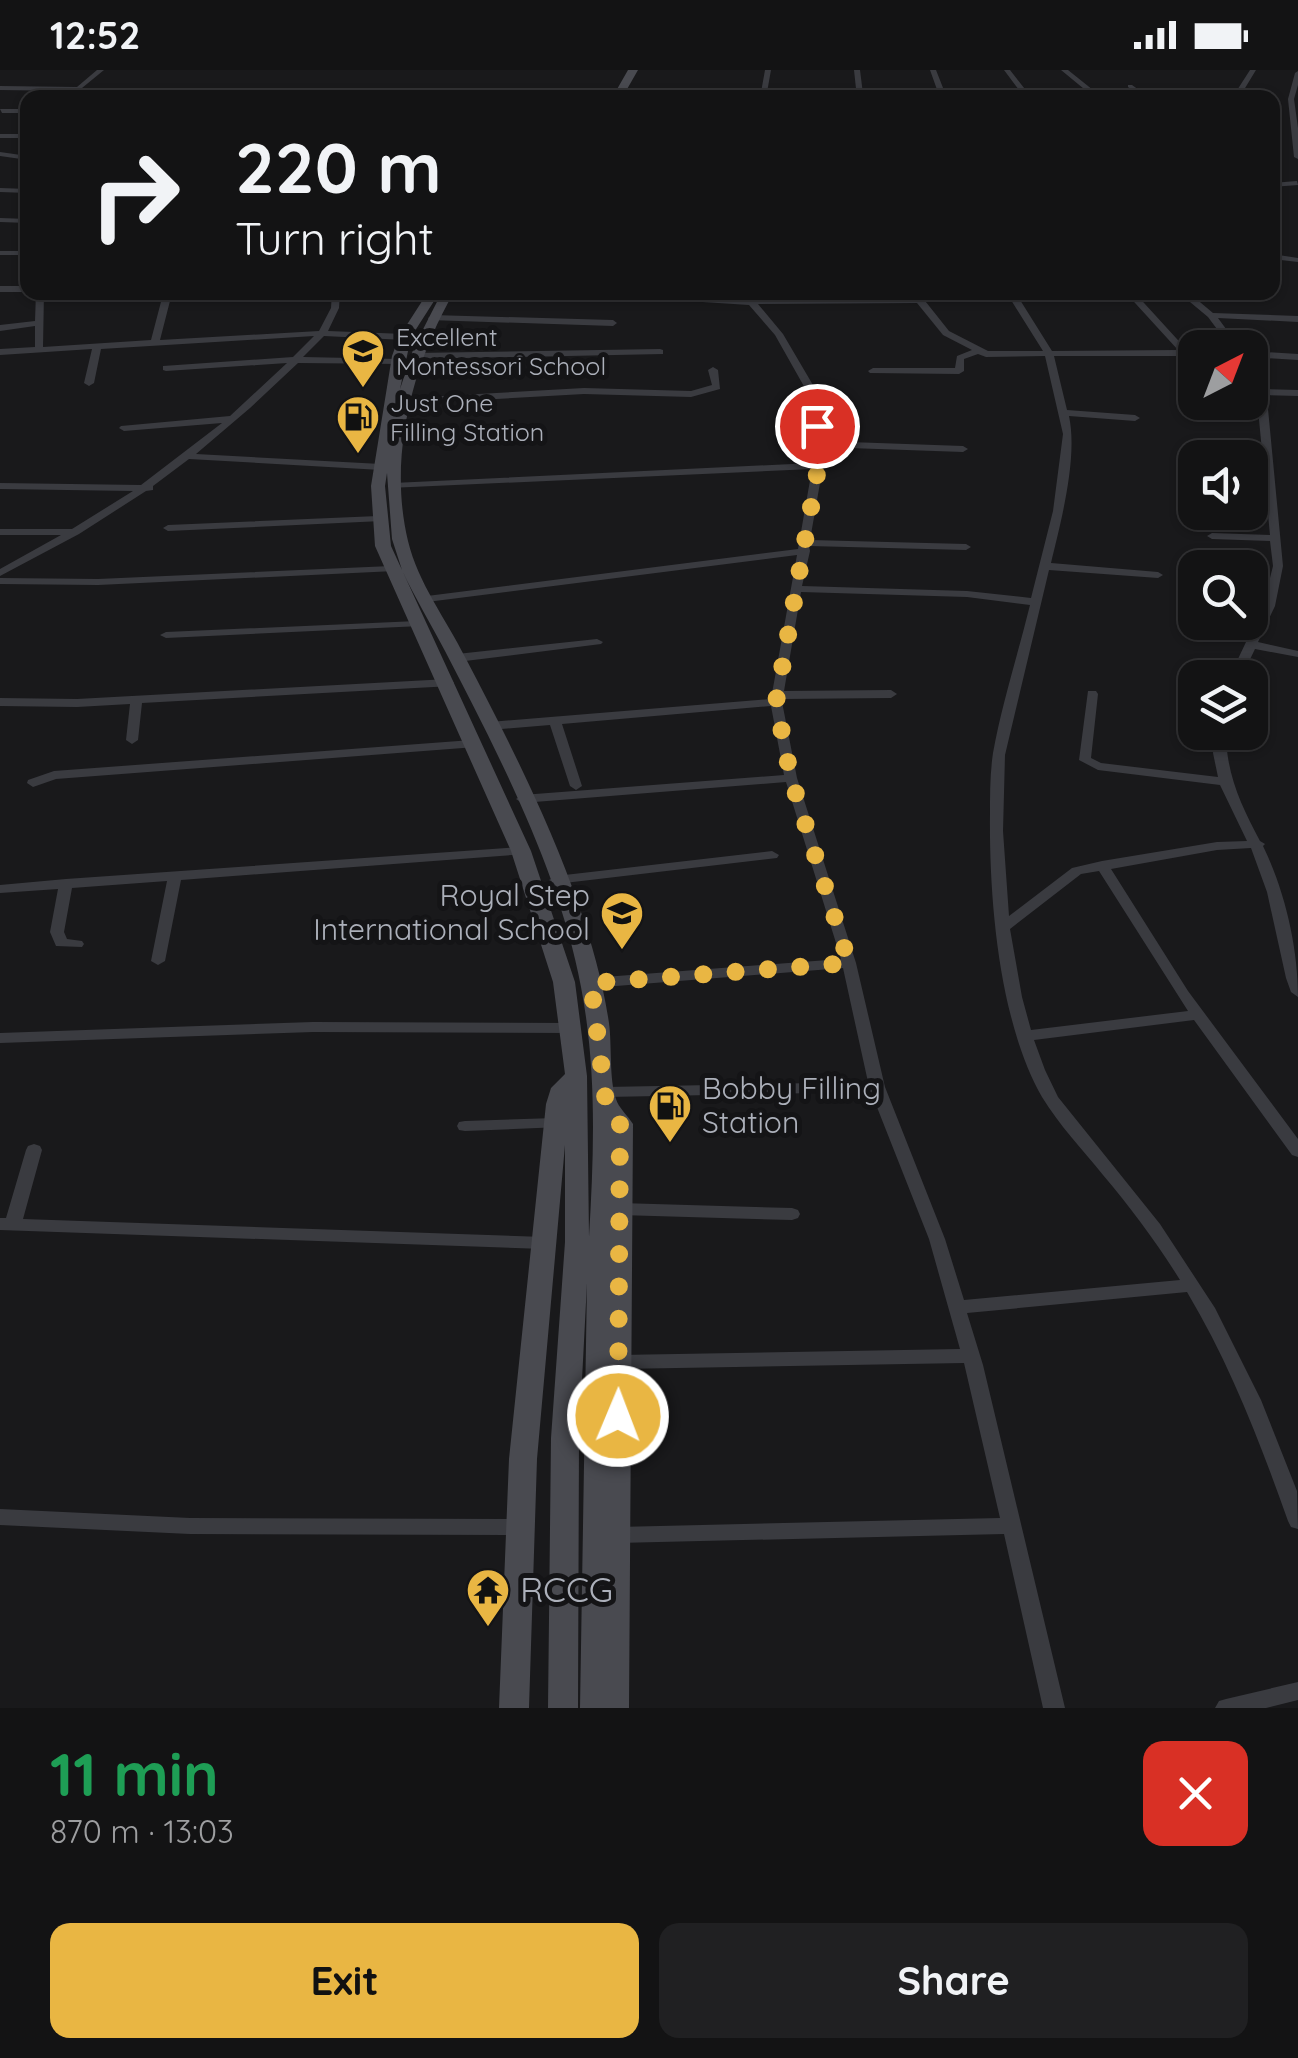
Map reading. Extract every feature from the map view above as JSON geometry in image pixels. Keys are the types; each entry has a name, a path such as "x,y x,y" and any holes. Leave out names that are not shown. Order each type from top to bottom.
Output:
{"main road":[{"path":"429,300 405,338 406,400 393,486 400,544 490,726 556,880 591,983 606,1098 620,1124 614,1708"},
{"path":"443,300 406,359 381,467 378,518 391,570 448,683 521,851 564,982 576,1076 559,1092 578,1132 596,1708"},
{"path":"514,1708 521,1527 544,1243 578,1132 606,1098"},
{"path":"562,1708 562,1532 577,1242 578,1132"}],"street":[{"path":"0,88 78,89 102,70"},
{"path":"1007,70 1023,90"},
{"path":"1064,70 1090,90"},
{"path":"1298,73 1291,99 1298,157"},
{"path":"1130,86 1136,90"},
{"path":"39,349 40,300"},
{"path":"155,342 166,300"},
{"path":"0,577 80,532 191,457 322,333 336,300"},
{"path":"748,300 779,334 815,397 818,466 777,698 791,778 849,963 877,1087 937,1239 971,1356 1054,1708"},
{"path":"919,300 937,325 976,352"},
{"path":"1015,300 1049,353 1068,434 1058,511 999,755 1005,926 1025,1036 1038,1073 1059,1110 1124,1188 1192,1285 1239,1371 1298,1520"},
{"path":"1137,300 1178,341"},
{"path":"1192,300 1222,330"},
{"path":"1211,316 1298,319"},
{"path":"432,318 612,323"},
{"path":"0,328 39,322"},
{"path":"0,352 322,333 405,338"},
{"path":"88,383 98,345"},
{"path":"166,368 296,360 660,352"},
{"path":"873,370 953,372 960,370 960,358 976,352 1178,353"},
{"path":"1268,355 1298,357"},
{"path":"406,400 584,392 691,394 716,387 713,370"},
{"path":"1268,392 1298,393"},
{"path":"1065,413 1136,418"},
{"path":"124,428 231,419"},
{"path":"1245,660 1253,646 1278,566 1262,420"},
{"path":"819,444 963,449"},
{"path":"191,457 381,467"},
{"path":"393,486 818,466"},
{"path":"0,486 150,488"},
{"path":"168,528 378,518"},
{"path":"0,532 80,532"},
{"path":"1212,536 1273,538"},
{"path":"428,599 806,547 966,547"},
{"path":"1045,566 1158,575"},
{"path":"0,577 98,582 391,570"},
{"path":"798,589 967,594 1038,602"},
{"path":"166,635 417,624"},
{"path":"458,658 597,642"},
{"path":"1253,646 1298,654"},
{"path":"0,702 136,700 448,683"},
{"path":"490,726 777,698 890,694"},
{"path":"1092,694 1084,760 1098,766 1223,780"},
{"path":"132,740 136,700"},
{"path":"555,721 576,786"},
{"path":"33,783 54,775 472,744"},
{"path":"1221,750 1223,780 1258,844 1298,992"},
{"path":"522,799 791,778"},
{"path":"1005,926 1064,878 1102,865 1258,844"},
{"path":"0,890 521,851"},
{"path":"556,880 772,855"},
{"path":"1102,865 1198,1015 1298,1151"},
{"path":"158,961 175,875"},
{"path":"66,883 57,932 61,942 77,944"},
{"path":"591,983 849,963"},
{"path":"1025,1036 1198,1015"},
{"path":"0,1038 314,1027 570,1028"},
{"path":"606,1098 877,1087"},
{"path":"464,1126 578,1132"},
{"path":"34,1150 7,1224 544,1243"},
{"path":"620,1209 792,1214"},
{"path":"957,1307 1192,1285"},
{"path":"619,1362 971,1356"},
{"path":"0,1517 190,1526 521,1527"},
{"path":"617,1535 1010,1526"},
{"path":"1226,1708 1298,1691"}],"place":[{"name":"Excellent Montessori School","path":"363,389"},
{"name":"Just One Filling Station","path":"358,455"},
{"name":"Royal Step International School","path":"622,951"},
{"name":"Bobby Filling Station","path":"670,1144"},
{"name":"RCCG","path":"488,1628"}],"route":[{"path":"618,1416 620,1124 606,1103 591,983 849,963 791,778 776,702 817,474 817,426"}]}
